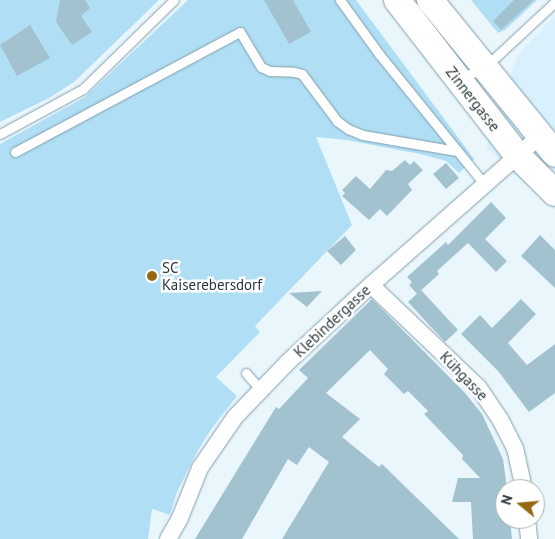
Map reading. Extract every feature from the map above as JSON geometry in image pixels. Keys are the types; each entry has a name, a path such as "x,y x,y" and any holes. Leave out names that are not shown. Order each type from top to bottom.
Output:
{"main road":[{"name":"Zinnergasse","path":"397,0 518,156 555,193"},
{"name":"Zinnergasse","path":"430,0 547,145"}],"street":[{"name":"Klebindergasse","path":"168,539 180,518 200,468 235,417 288,362 371,285 518,156 547,145"},
{"name":"Kühgasse","path":"371,285 479,388 500,419 515,448 522,479"}],"lane":[{"path":"0,134 82,89 174,0"},
{"path":"340,0 378,54 486,186"},
{"path":"458,80 484,68 555,2"},
{"path":"15,152 240,32 261,67 270,71 302,74 337,121 348,129 364,135 457,150"},
{"path":"246,373 261,390"}],"shaded area":[{"path":"0,0 159,0 74,82 49,98 0,122"},
{"name":"SC Kaiserebersdorf","path":"188,0 356,0 474,159 459,173 446,161 420,154 347,140 316,137 352,225 255,326 260,332 216,377 237,396 212,428 198,450 177,492 170,515 152,509 148,539 0,539 0,144 85,97"},
{"path":"471,0 537,0 505,30 498,33"},
{"path":"555,15 555,210 486,148 517,56"}],"building":[{"path":"60,0 85,0 90,8 81,16 92,32 72,45 56,22"},
{"path":"264,0 293,0 311,32 289,44"},
{"path":"514,0 534,0 501,30 493,21"},
{"path":"30,25 50,58 17,76 0,45"},
{"path":"405,160 410,165 414,161 423,170 408,184 412,190 387,216 380,209 369,220 342,196 345,193 342,190 356,176 370,189 386,170 392,171"},
{"path":"446,163 459,178 446,189 433,174"},
{"path":"491,202 506,218 485,239 507,261 496,272 468,243 437,271 439,274 417,294 409,285 412,282 407,277 446,242 448,245"},
{"path":"540,235 555,250 555,288 521,256"},
{"path":"345,236 356,250 341,265 327,251"},
{"path":"421,290 458,330 445,342 408,302"},
{"path":"322,291 307,307 289,293"},
{"path":"372,299 465,393 482,414 503,459 506,479 495,479 495,529 511,529 512,539 473,539 471,502 452,502 458,478 480,478 462,459 463,455 424,414 428,411 408,391 404,394 384,374 388,369 370,350 326,393 360,419 342,437 379,467 382,464 459,539 282,539 329,462 309,447 297,465 288,459 242,539 195,539 276,407 279,409 308,378 299,370"},
{"path":"521,299 536,314 508,343 527,365 555,344 555,393 529,412 498,371 461,334 480,315 492,328"}],"place":[{"name":"SC Kaiserebersdorf","path":"152,276"}]}
